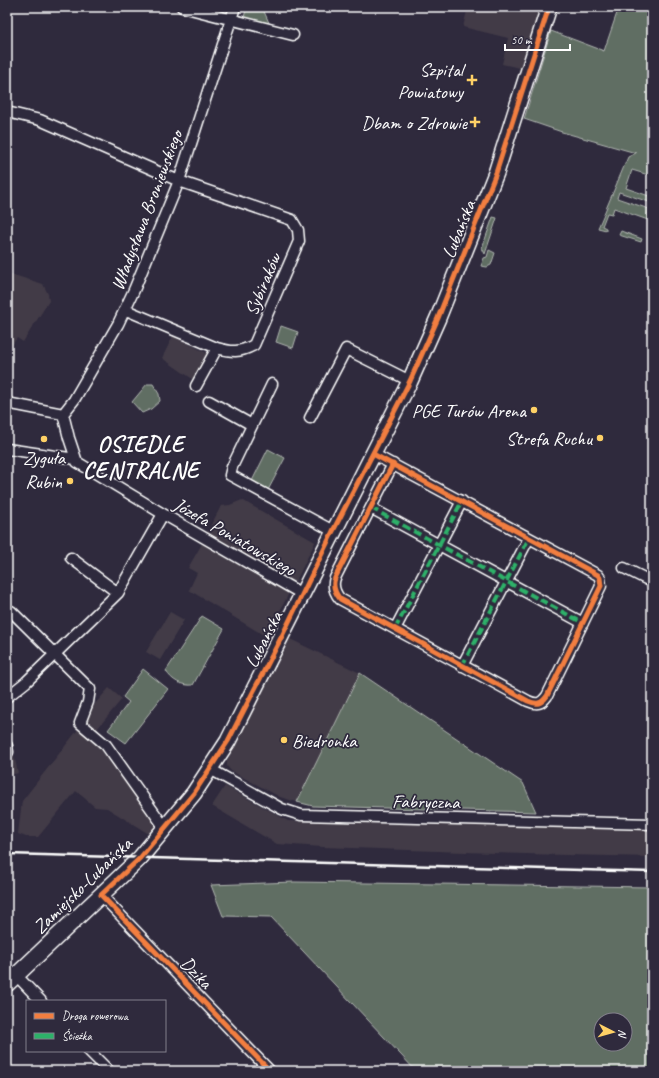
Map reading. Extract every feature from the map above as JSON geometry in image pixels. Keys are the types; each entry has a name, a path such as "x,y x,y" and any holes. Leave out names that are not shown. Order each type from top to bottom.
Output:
{"main road":[{"name":"Lubańska","path":"165,828 194,793 238,721 410,381 454,280 496,173 549,7"},
{"name":"Zamiejsko-Lubańska","path":"12,980 140,858 165,828"}],"street":[{"path":"182,7 294,35"},
{"name":"Władysława Broniewskiego","path":"63,414 77,394 126,310 179,181 235,7"},
{"name":"Sybiraków","path":"7,112 40,120 179,181 292,220 298,230 299,241 254,346 239,352 231,352 217,348 126,310"},
{"path":"196,386 217,348"},
{"path":"310,418 346,349 410,381"},
{"path":"272,384 230,474 333,531"},
{"path":"209,401 252,425"},
{"path":"7,403 63,414 76,459 7,449"},
{"path":"373,454 393,464 462,501 529,538 595,572 600,578 601,586 547,696 540,703 536,704 528,702 340,600 334,589 335,578 393,464"},
{"name":"Józefa Poniatowskiego","path":"76,459 85,467 163,514 302,594"},
{"path":"395,629 462,501"},
{"path":"371,508 583,623"},
{"path":"7,697 14,693 118,593 163,514"},
{"path":"462,666 529,538"},
{"path":"71,558 118,593"},
{"path":"624,568 652,581"},
{"path":"11,611 90,689 80,723 106,745 165,828"},
{"path":"7,746 7,752"},
{"name":"Fabryczna","path":"210,769 282,809 302,815 652,824"},
{"name":"Dzika","path":"101,895 270,1071"},
{"path":"12,980 40,1000"},
{"path":"90,1052 109,1071"}],"shaded area":[{"path":"468,7 540,7 523,64 520,68 502,64 508,38 463,27"},
{"path":"7,273 43,284 48,294 49,301 23,342 17,338 9,349 7,349"},
{"path":"173,336 209,354 194,380 162,358"},
{"path":"242,500 315,542 296,581 285,578 207,533 221,506 230,505"},
{"path":"203,542 289,593 267,637 189,590 197,573 188,568"},
{"path":"170,612 184,620 160,660 146,652"},
{"path":"290,639 360,673 297,802 280,797 231,771 227,766 227,761"},
{"path":"109,688 122,699 97,729 86,719 88,712"},
{"path":"80,727 104,747 158,823 149,834 107,808 95,807 76,791 38,837 26,837 18,834 22,801"},
{"path":"14,755 18,773 7,776 7,757"},
{"path":"225,786 288,821 652,830 652,857 323,847 277,844 212,806"}],"green space":[{"path":"247,7 262,7 270,25 244,17"},
{"path":"619,7 652,7 652,176 632,170 626,188 652,197 652,203 619,192 617,198 649,209 647,215 650,217 648,220 614,208 612,214 607,213 602,226 606,228 606,230 598,228 628,157 636,153 562,132 524,119 551,31 604,51"},
{"path":"493,217 497,218 485,254 482,248"},
{"path":"621,231 642,239 641,242 619,235"},
{"path":"489,250 495,253 491,265 487,267 481,266 484,258 487,257"},
{"path":"281,326 298,332 293,348 276,342"},
{"path":"147,384 153,384 159,394 160,401 151,409 142,413 132,402"},
{"path":"268,449 285,458 267,492 251,483"},
{"path":"202,616 224,629 193,685 181,684 171,678 166,671"},
{"path":"143,669 168,689 126,743 108,730 129,702 123,697"},
{"path":"360,673 523,783 536,812 313,806 297,802"},
{"path":"294,882 652,887 652,1071 416,1071 271,917 223,916 211,885"}],"railway":[{"path":"7,854 652,872"}],"marked path":[{"path":"395,629 462,501"},
{"path":"371,508 583,623"},
{"path":"462,666 529,538"}],"cycle path":[{"path":"270,1071 101,895 140,858 194,793 228,741 282,636 333,531 410,381 438,318 496,173 549,7"},
{"path":"373,454 598,575 601,586 547,696 543,701 536,703 528,701 340,599 334,589 335,578 393,464"}],"place":[{"name":"Szpital Powiatowy","path":"472,80"},
{"name":"Dbam o Zdrowie","path":"475,122"},
{"name":"PGE Turów Arena","path":"534,410"},
{"name":"Strefa Ruchu","path":"600,438"},
{"name":"Zyguła","path":"44,439"},
{"name":"Rubin","path":"70,481"},
{"name":"Biedronka","path":"284,740"}],"district":[{"name":"OSIEDLE CENTRALNE","path":"141,457"}]}
